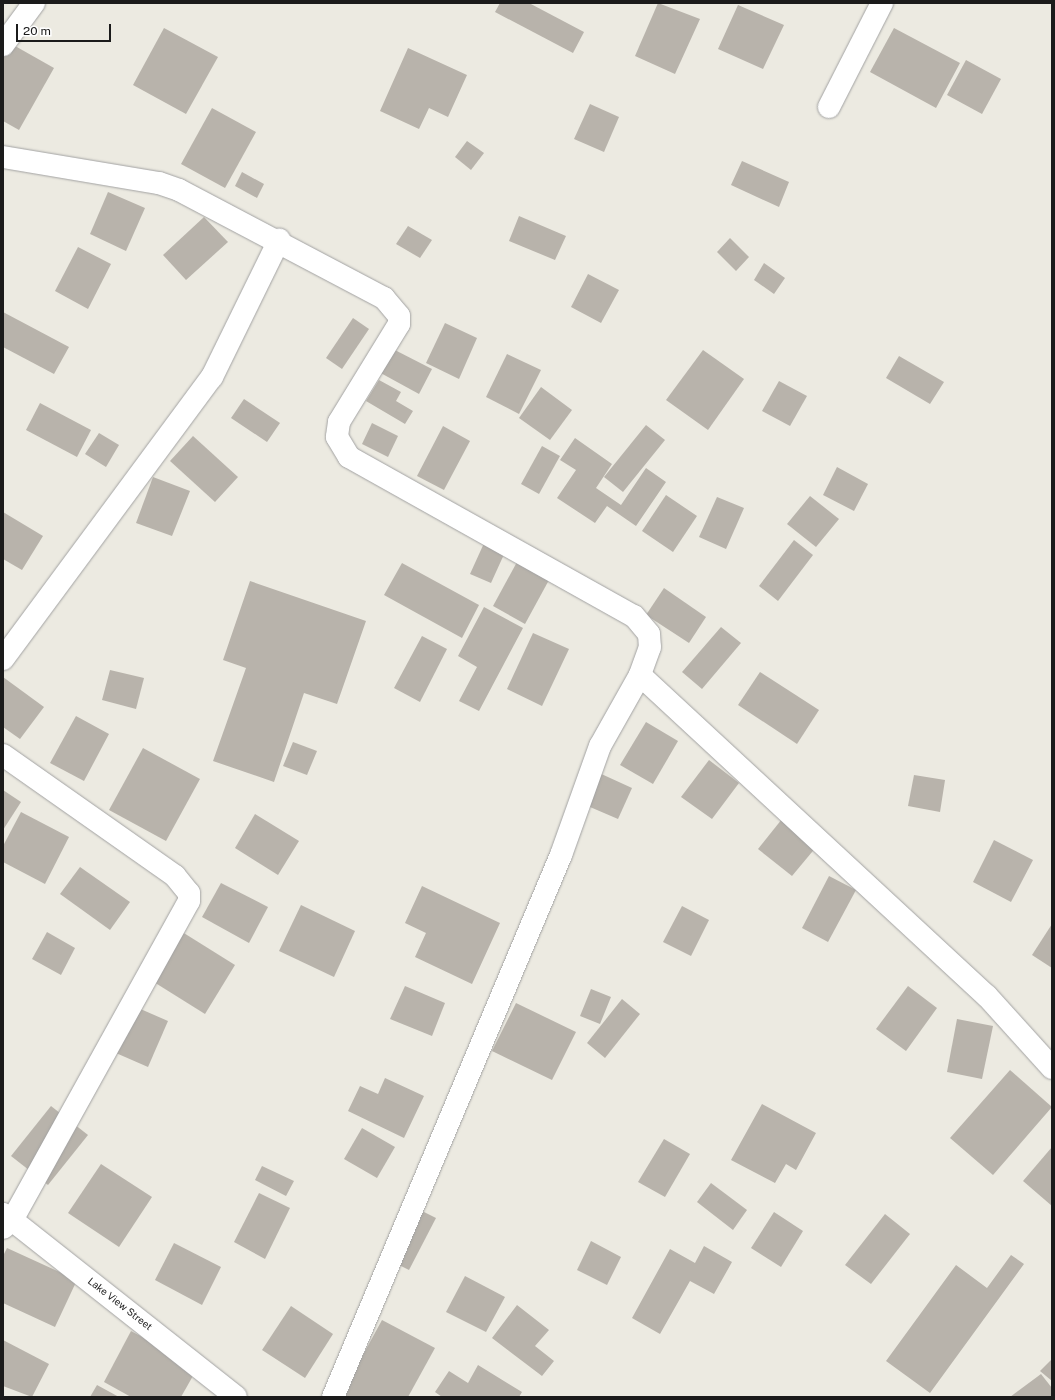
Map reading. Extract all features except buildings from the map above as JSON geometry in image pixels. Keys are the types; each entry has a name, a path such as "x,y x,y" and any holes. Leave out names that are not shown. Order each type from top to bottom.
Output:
{"street":[{"path":"3,44 34,3"},
{"path":"829,107 882,3"},
{"path":"3,157 159,183 201,199 371,288 399,316 396,332 339,422 336,438 349,457 634,616 646,628 649,640 640,675 600,746 561,855 333,1397"},
{"path":"3,659 212,377 279,240"},
{"path":"640,675 982,991 1052,1068"},
{"path":"3,755 175,876 189,893 188,909 6,1221"},
{"name":"Lake View Street","path":"6,1221 236,1397"}]}
